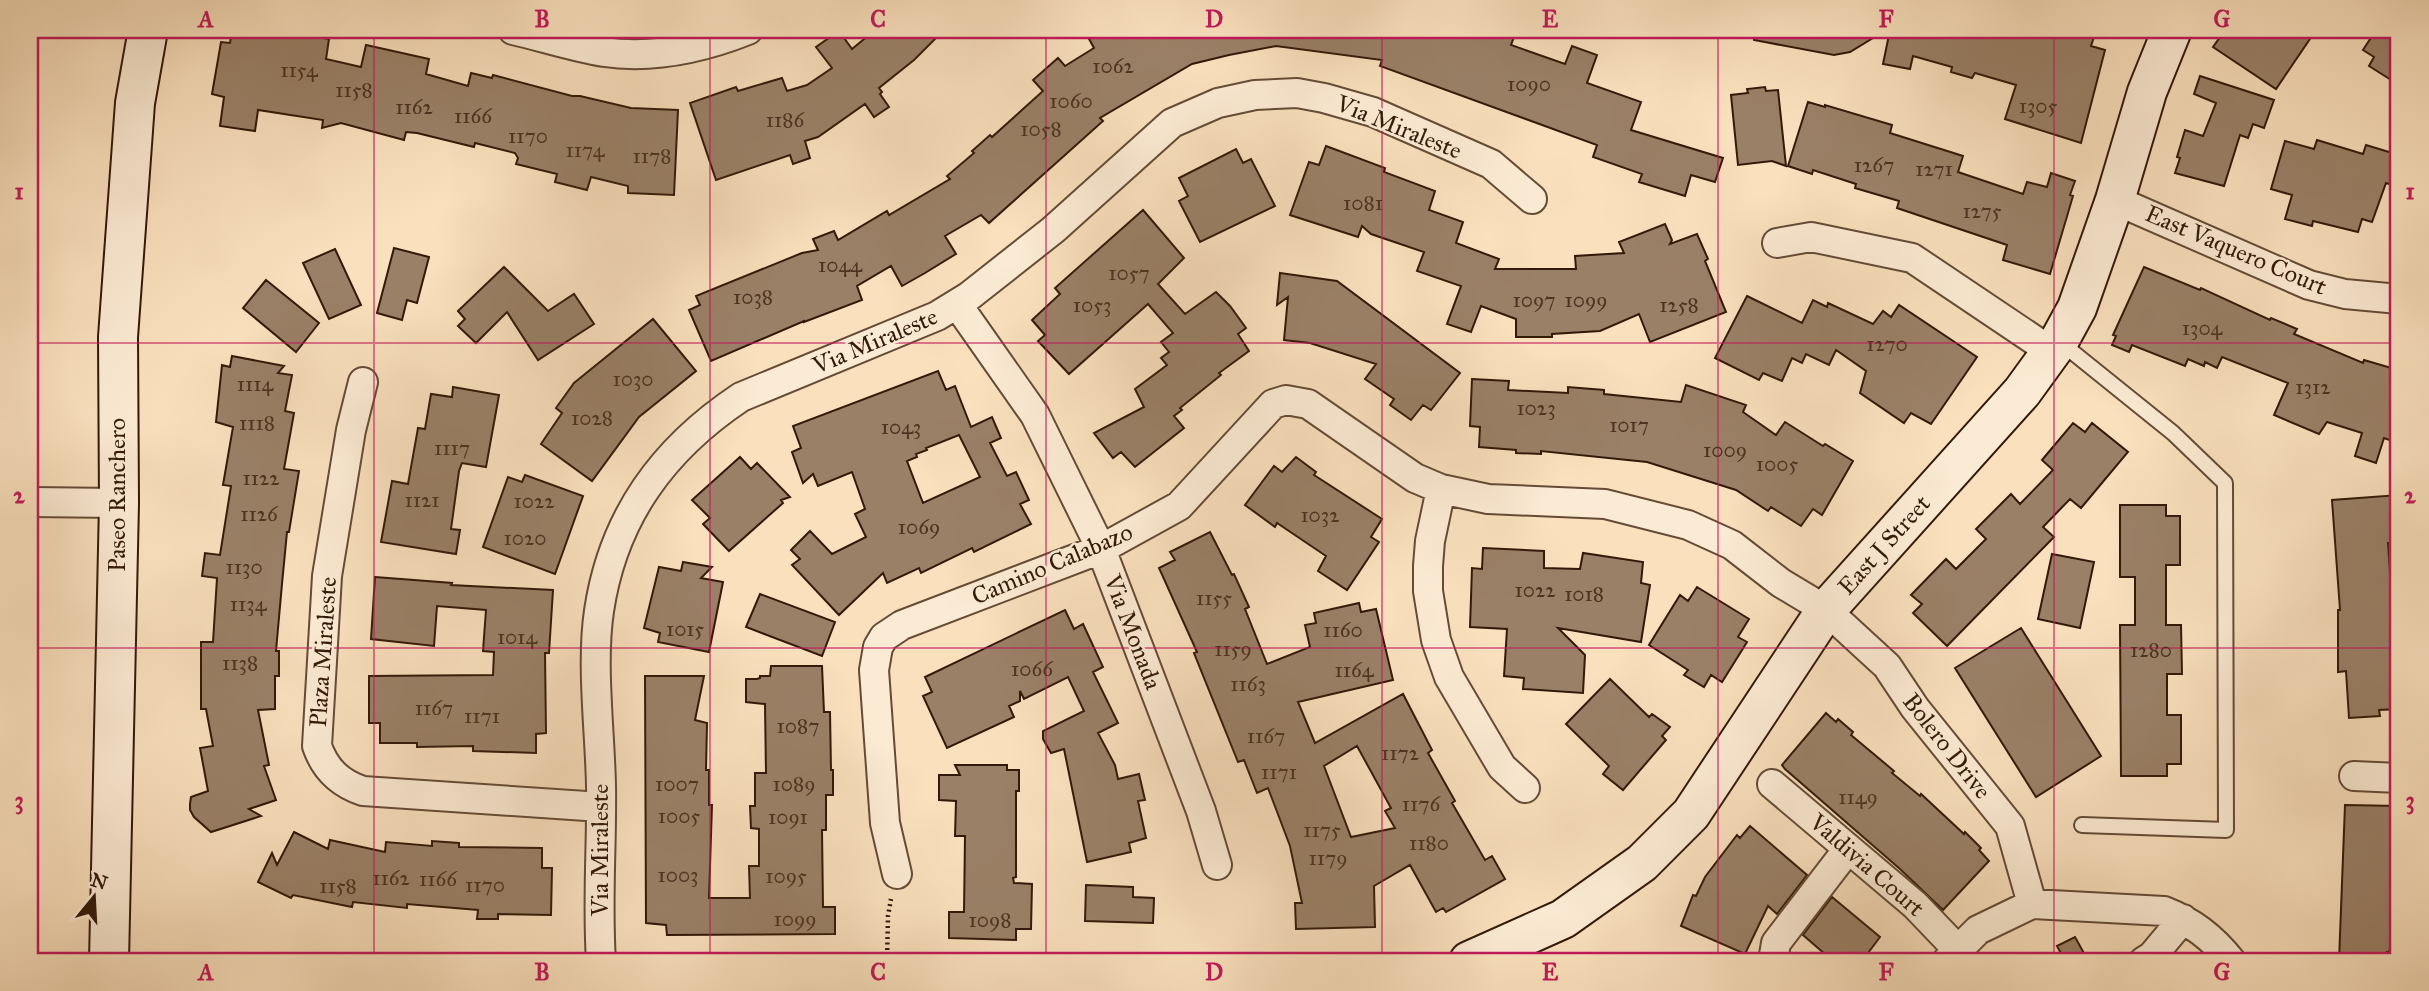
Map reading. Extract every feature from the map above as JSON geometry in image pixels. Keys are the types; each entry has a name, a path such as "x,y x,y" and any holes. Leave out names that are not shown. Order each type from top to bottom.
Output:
{"street":[{"name":"Paseo Ranchero","path":"110,961 118,503 118,337 135,103 148,30"},
{"path":"513,30 603,52 635,54 697,47 748,30"},
{"name":"East J Street","path":"1469,961 1563,919 1642,863 1691,814 1826,610 2022,392 2055,346 2077,308 2115,200 2147,92 2172,30"},
{"name":"Via Miraleste","path":"601,961 601,807 596,646 605,579 615,547 646,487 688,437 713,415 741,397 937,316 957,304 1053,230 1172,123 1218,103 1242,97 1297,93 1324,97 1373,112 1491,164 1532,199"},
{"name":"East Vaquero Court","path":"2115,200 2309,285 2345,294 2399,299"},
{"path":"1777,243 1811,237 1912,258 2055,346"},
{"name":"Via Monada","path":"957,304 1035,415 1101,549 1201,811 1217,865"},
{"name":"Plaza Miraleste","path":"363,382 351,430 327,576 317,746 326,766 341,781 363,791 601,807"},
{"name":"Camino Calabazo","path":"897,874 885,823 874,689 874,658 884,637 902,625 1101,549 1179,506 1273,404 1286,400 1308,404 1415,478 1441,489 1488,499 1605,504 1688,525 1732,545 1781,583 1826,610"},
{"path":"1441,489 1430,541 1428,566 1428,591 1436,640 1449,677 1502,767 1525,788"},
{"path":"30,502 118,503"},
{"name":"Bolero Drive","path":"1826,610 1886,666 1915,709 2010,826 2032,904"},
{"path":"2354,776 2399,778"},
{"name":"Valdivia Court","path":"1772,784 1915,905 1952,956"},
{"path":"1773,961 1776,943 1848,849"},
{"path":"1952,956 1978,930 2032,904 2164,911 2202,930 2231,961"},
{"path":"2144,961 2152,956 2183,919"}],"lane":[{"path":"2055,346 2173,433 2225,483 2226,830 2082,825"}],"path":[{"path":"887,961 888,916 897,874"}],"building":[{"path":"232,30 281,30 329,39 326,59 361,67 366,45 429,59 426,74 468,86 471,73 492,78 493,75 631,108 678,110 674,195 628,193 628,186 591,177 587,190 555,182 557,174 516,164 518,158 515,153 475,143 474,147 417,133 406,132 404,140 341,123 322,128 323,120 258,110 255,131 220,126 224,97 212,94 221,42 230,43"},
{"path":"875,30 944,30 914,60 879,88 889,107 874,117 865,104 818,137 805,141 810,158 793,164 790,155 716,180 690,103 736,87 738,91 782,78 787,91 807,85 832,68 816,47 839,31 852,49"},
{"path":"1099,30 1496,30 1514,37 1511,45 1565,64 1572,46 1597,55 1587,83 1641,102 1631,130 1723,158 1715,182 1691,175 1685,196 1639,182 1642,174 1593,157 1597,145 1380,66 1382,60 1276,46 1229,55 1192,64 1100,118 1103,121 989,223 981,215 945,236 956,254 925,273 902,286 891,266 857,286 862,300 804,321 711,361 689,310 700,305 696,296 802,253 818,250 813,239 834,231 838,240 887,211 889,215 950,179 947,176 974,153 972,151 990,135 992,137 1043,91 1033,80 1058,58 1065,66 1094,48 1088,37"},
{"path":"1755,30 1886,30 1850,52 1834,55 1754,40"},
{"path":"1890,30 2072,30 2094,37 2091,46 2105,50 2081,143 2005,119 2016,85 1975,73 1972,78 1951,72 1952,67 1913,56 1910,69 1883,64"},
{"path":"2225,30 2316,30 2276,89 2213,47"},
{"path":"2376,30 2399,30 2399,85 2369,66 2374,57 2363,50"},
{"path":"2200,76 2274,100 2264,128 2253,124 2248,138 2240,135 2224,186 2175,173 2185,130 2203,136 2216,103 2194,94"},
{"path":"1765,87 1766,91 1778,90 1786,166 1772,161 1738,165 1731,95 1748,93 1747,89"},
{"path":"1808,102 1892,125 1890,133 1963,156 1958,172 2023,194 2027,182 2047,187 2051,173 2075,181 2050,274 2003,260 2007,245 1897,208 1899,201 1855,188 1856,184 1813,170 1812,174 1788,166"},
{"path":"2317,140 2363,154 2366,145 2399,155 2399,187 2386,183 2372,222 2362,219 2358,232 2313,221 2312,226 2285,219 2292,195 2271,189 2285,141 2314,149"},
{"path":"1326,146 1385,168 1384,172 1435,191 1429,210 1463,222 1456,243 1499,259 1495,269 1576,269 1575,256 1624,253 1619,242 1665,224 1672,240 1670,244 1697,234 1726,312 1650,342 1639,314 1600,331 1552,334 1552,337 1516,337 1516,319 1481,306 1471,332 1447,324 1461,286 1417,271 1424,252 1371,234 1362,226 1358,237 1290,215 1309,162 1319,165"},
{"path":"1236,149 1243,163 1251,159 1275,206 1200,242 1179,201 1188,196 1179,178"},
{"path":"1143,210 1184,258 1158,284 1185,314 1216,292 1246,328 1238,334 1249,351 1219,373 1221,375 1180,408 1182,410 1174,416 1184,428 1135,467 1121,452 1113,458 1094,433 1144,407 1135,389 1167,365 1161,358 1169,352 1161,342 1173,333 1148,304 1069,374 1038,341 1045,335 1032,320 1060,294 1055,288"},
{"path":"394,248 429,257 417,303 407,300 402,320 377,313"},
{"path":"335,249 361,305 329,319 303,263"},
{"path":"504,267 548,311 574,294 594,324 538,360 507,312 476,343 458,326 465,319 458,311"},
{"path":"2144,267 2297,329 2294,334 2363,363 2364,360 2398,370 2394,385 2399,387 2399,416 2392,441 2384,438 2376,463 2355,456 2362,433 2327,422 2319,434 2274,415 2288,383 2222,357 2217,368 2205,362 2204,366 2188,359 2185,366 2132,345 2129,352 2112,345 2116,336 2113,335"},
{"path":"1280,273 1337,281 1460,373 1431,410 1423,405 1411,420 1390,405 1394,399 1365,379 1376,364 1310,343 1284,340 1288,297 1277,305"},
{"path":"266,280 319,323 296,352 243,308"},
{"path":"1747,296 1802,323 1813,300 1827,307 1828,303 1873,324 1883,311 1891,317 1899,305 1977,357 1931,424 1911,413 1904,423 1860,393 1866,371 1836,350 1829,365 1806,354 1802,363 1792,358 1782,381 1763,373 1759,380 1715,358"},
{"path":"653,319 696,371 639,417 592,481 541,444 562,413 556,408 574,383"},
{"path":"232,356 284,366 278,373 292,375 285,411 294,413 284,469 299,471 287,532 276,651 279,651 279,676 275,676 275,709 258,710 269,765 264,766 276,800 249,809 261,816 211,832 194,817 190,804 191,797 208,791 200,748 213,746 206,709 201,709 201,642 213,642 217,578 202,576 205,553 220,555 231,486 223,485 233,427 216,422 222,365 230,367"},
{"path":"938,371 946,390 955,386 971,427 992,417 1001,438 990,443 1007,476 1016,472 1029,500 1020,504 1031,524 974,552 972,548 921,573 919,568 887,583 883,573 839,615 792,565 800,559 791,550 810,531 832,554 866,537 855,514 865,509 852,472 818,486 813,474 803,483 792,452 801,448 793,426","holes":["959,435 980,477 923,503 907,461 917,457 916,454 927,450 926,448"]},
{"path":"1472,379 1509,381 1508,390 1568,393 1568,387 1604,390 1604,394 1681,402 1686,385 1746,405 1743,412 1776,435 1785,422 1853,461 1822,515 1813,509 1801,526 1771,507 1768,511 1736,490 1647,462 1541,451 1541,454 1516,453 1516,450 1479,447 1480,427 1470,426"},
{"path":"453,387 499,395 486,467 462,463 459,471 451,529 460,530 456,554 381,542 392,481 408,484 418,428 425,429 431,394 452,397"},
{"path":"2073,423 2085,432 2092,423 2128,452 2081,508 2070,499 2043,527 2054,537 1947,646 1913,613 1922,604 1911,595 1946,559 1956,569 1986,539 1976,529 2011,494 2020,504 2053,470 2042,460"},
{"path":"740,457 751,469 757,463 790,497 781,500 783,503 729,551 703,524 710,518 692,500"},
{"path":"1296,457 1316,472 1314,475 1382,519 1371,537 1379,542 1347,590 1318,571 1326,556 1277,523 1275,527 1245,505 1274,466 1282,472"},
{"path":"525,475 583,496 555,574 483,547 508,477 522,482"},
{"path":"2399,495 2399,542 2388,543 2393,617 2399,617 2399,709 2379,710 2380,716 2349,718 2346,671 2338,672 2340,610 2332,500"},
{"path":"2120,505 2166,505 2166,516 2180,516 2180,565 2166,565 2166,625 2181,625 2182,674 2167,674 2167,715 2181,715 2181,764 2167,764 2167,776 2121,776 2120,625 2135,625 2135,577 2120,577"},
{"path":"1210,532 1249,607 1245,609 1267,664 1310,647 1305,625 1316,623 1314,613 1359,603 1361,612 1376,609 1393,680 1298,702 1315,743 1403,694 1432,750 1428,753 1455,801 1452,803 1485,860 1492,856 1505,879 1446,912 1443,908 1436,912 1410,865 1374,886 1375,927 1296,929 1295,903 1302,903 1290,846 1268,788 1257,793 1244,760 1238,762 1194,653 1197,652 1159,568 1175,560 1170,552","holes":["1357,746 1391,808 1385,811 1395,828 1351,837 1324,766"]},
{"path":"1483,548 1544,551 1544,568 1580,569 1583,553 1643,562 1641,583 1650,585 1641,642 1558,628 1585,655 1583,693 1523,689 1524,678 1504,676 1507,629 1470,627 1472,568 1482,569"},
{"path":"2052,554 2094,562 2080,628 2038,619"},
{"path":"683,562 712,567 701,578 723,582 709,652 658,642 660,633 644,628 659,567 681,571"},
{"path":"375,577 452,583 451,585 553,590 549,653 545,653 546,733 536,734 536,753 473,751 473,746 417,747 417,743 380,743 380,723 369,723 369,676 493,675 494,652 483,651 486,610 437,606 434,646 371,639"},
{"path":"1697,587 1749,619 1738,637 1747,642 1722,682 1711,675 1704,687 1684,675 1688,670 1649,645 1680,595 1688,601"},
{"path":"760,594 835,622 822,656 746,627"},
{"path":"1065,610 1074,629 1083,624 1103,667 1093,672 1118,723 1098,733 1115,765 1118,779 1139,774 1145,800 1138,801 1146,838 1129,843 1131,852 1087,862 1064,749 1051,753 1043,739 1043,731 1084,711 1068,677 1024,699 1020,691 1020,701 1009,706 1014,717 947,748 923,696 932,692 925,677"},
{"path":"2021,628 2101,756 2036,797 1955,668"},
{"path":"771,666 822,666 824,712 830,712 833,770 833,795 826,795 826,830 822,830 823,907 835,907 835,934 667,935 666,925 646,923 645,676 704,676 695,720 707,723 706,770 709,770 709,805 712,805 709,898 750,898 749,866 759,866 759,829 751,828 750,806 755,806 755,773 766,773 765,704 746,702 746,679 770,676"},
{"path":"1610,679 1649,717 1652,714 1670,727 1662,736 1666,740 1623,790 1603,774 1609,766 1566,724"},
{"path":"1826,713 1836,722 1838,719 1853,732 1851,735 1894,771 1892,773 1920,796 1921,794 1964,834 1965,832 1981,848 1979,850 1989,861 1943,910 1782,765"},
{"path":"955,765 1007,765 1007,770 1019,770 1019,791 1016,791 1016,877 1013,878 1014,883 1032,884 1031,929 1016,929 1016,940 949,938 949,912 964,912 965,836 955,836 956,801 939,800 939,775 960,775"},
{"path":"2345,805 2399,806 2399,874 2394,874 2391,946 2387,952 2387,961 2339,961"},
{"path":"1750,826 1807,875 1777,914 1768,906 1745,954 1681,926 1693,895 1696,896 1705,877 1737,835 1740,838"},
{"path":"294,832 328,849 330,840 385,852 386,842 432,846 432,841 459,843 459,847 542,848 542,868 552,868 551,915 498,914 498,919 477,919 478,910 407,904 407,908 353,902 352,907 293,895 291,898 258,882 272,853 277,865"},
{"path":"1086,885 1133,887 1133,897 1154,898 1153,923 1085,921"},
{"path":"1832,897 1880,937 1862,961 1833,961 1803,935"},
{"path":"2075,937 2085,955 2074,961 2065,961 2057,946"}]}
